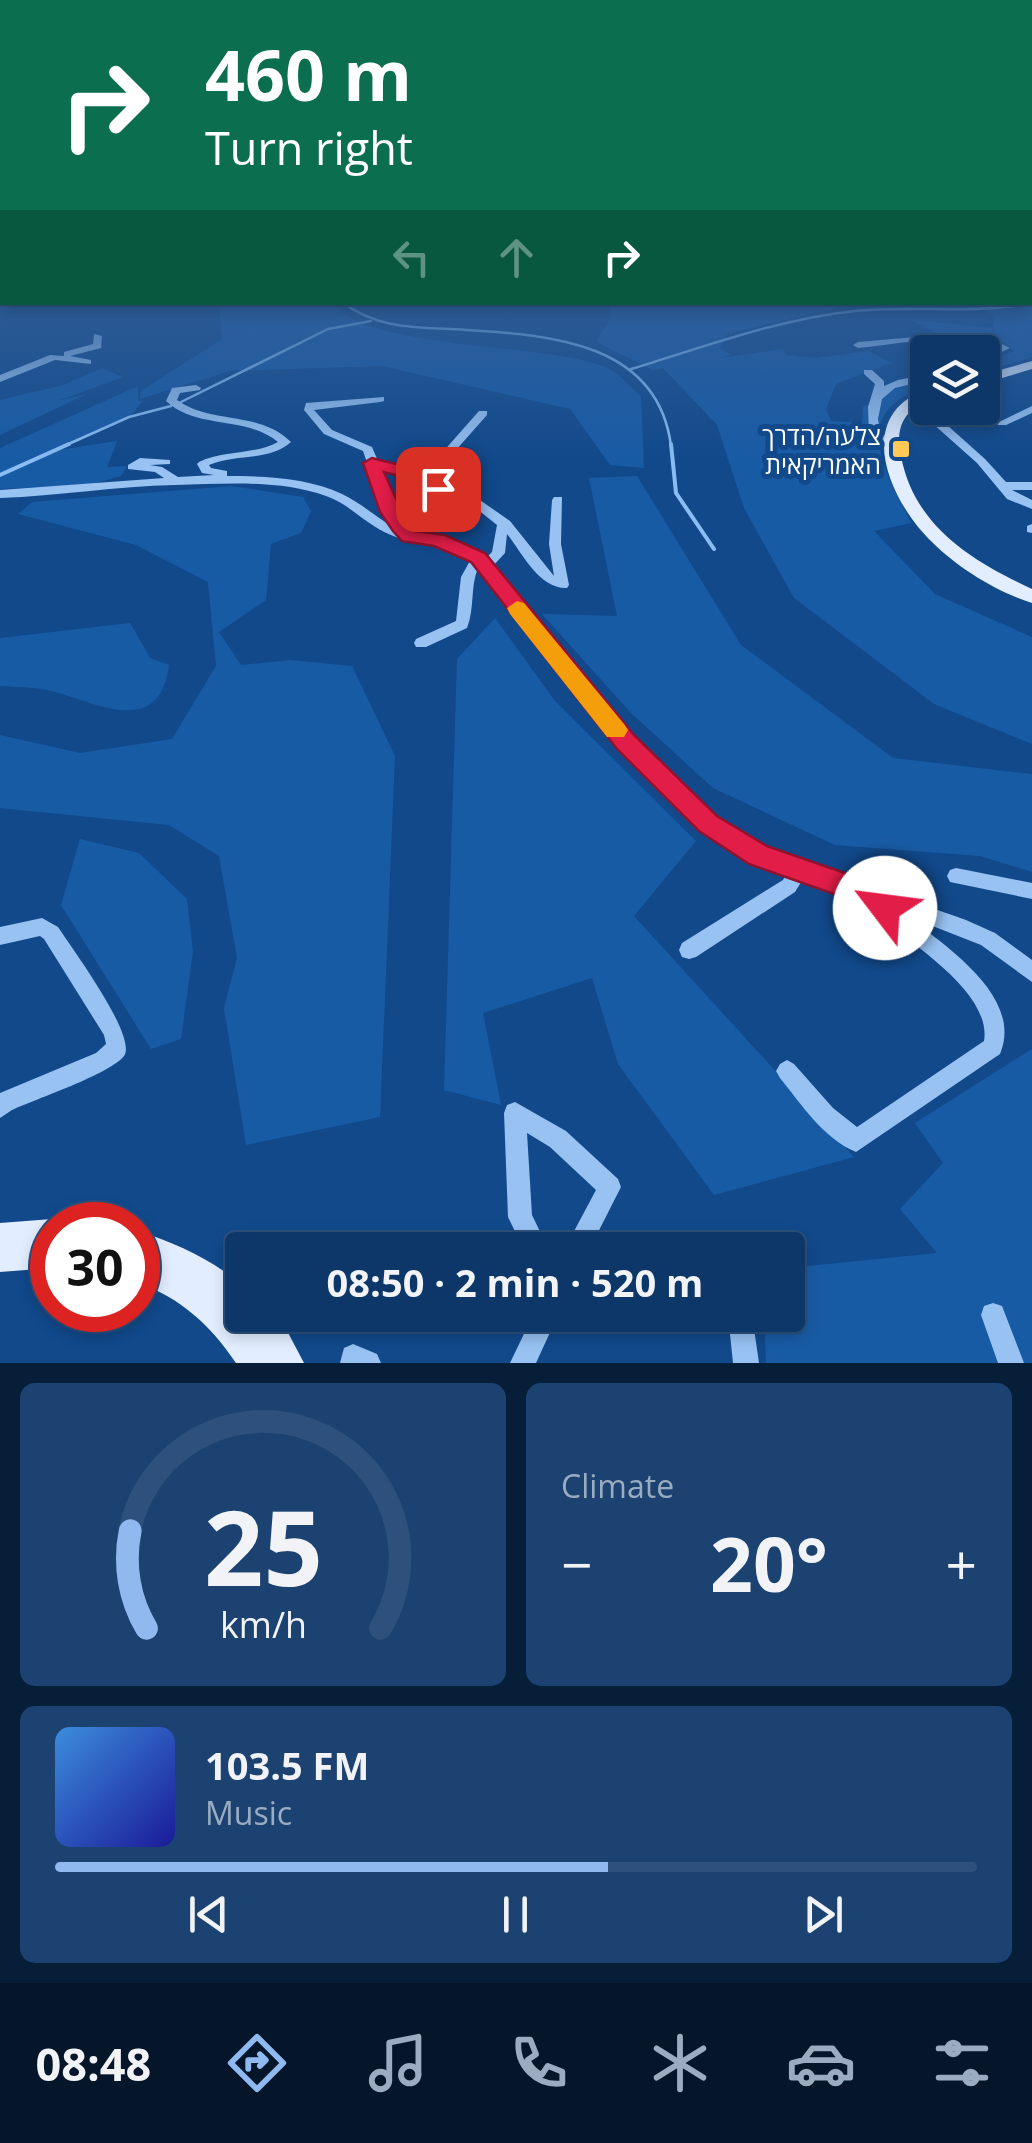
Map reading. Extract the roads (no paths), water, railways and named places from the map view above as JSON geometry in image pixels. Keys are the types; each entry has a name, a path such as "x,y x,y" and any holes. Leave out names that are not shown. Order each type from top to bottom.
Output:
{"main road":[{"path":"1000,375 1032,365"},
{"path":"910,404 890,428 893,471 902,496 926,528 988,576 1032,597"},
{"path":"0,1239 30,1236"},
{"path":"160,1253 225,1289"},
{"path":"0,1256 30,1254"},
{"path":"160,1273 197,1294 233,1325 256,1363"},
{"path":"267,1332 287,1363"}],"street":[{"path":"0,379 54,357 98,346 97,336"},
{"path":"858,346 910,341"},
{"path":"54,357 87,362"},
{"path":"868,372 880,383 869,411 874,434 891,443"},
{"path":"874,398 892,385 910,381"},
{"path":"196,388 176,390 171,401 188,413 271,427 285,442 276,449 216,456 202,468 267,479 268,483"},
{"path":"380,400 324,402 309,407 312,417 328,432 362,444 390,512 409,536"},
{"path":"1002,424 1032,409"},
{"path":"422,476 434,472 483,413"},
{"path":"940,425 1011,496 1032,506"},
{"path":"166,462 140,461 132,467 158,469 178,482"},
{"path":"372,463 422,476 448,492"},
{"path":"0,494 48,494 178,482 268,483 329,493 398,534 438,540 481,562 626,742 675,793 732,842 758,856 988,939 1032,972"},
{"path":"1005,486 1032,486"},
{"path":"473,502 504,524 551,582 560,586 563,581 555,544 558,500"},
{"path":"420,644 462,624 466,612 464,582 481,562 498,553 504,524"},
{"path":"690,950 789,886 800,868"},
{"path":"956,876 1032,891"},
{"path":"787,1071 825,1116 856,1141 993,1047 999,1035 995,1015 968,978 888,913 884,899"},
{"path":"0,936 42,928 51,934 113,1031 117,1048 103,1060 4,1102 0,1108"},
{"path":"527,1232 520,1218 515,1113 558,1139 610,1188 586,1232"},
{"path":"993,1316 1011,1363"},
{"path":"523,1363 538,1332"},
{"path":"742,1332 746,1363"}],"waterway":[{"path":"179,403 317,335"},
{"path":"521,335 596,351 623,365 646,385 662,412 671,446"},
{"path":"631,369 743,335"},
{"path":"64,446 129,417 171,406"},
{"path":"0,475 69,444"},
{"path":"671,444 676,493 714,549"}],"place":[{"name":"צלעה/הדרך האמריקאית","path":"901,449"}]}
